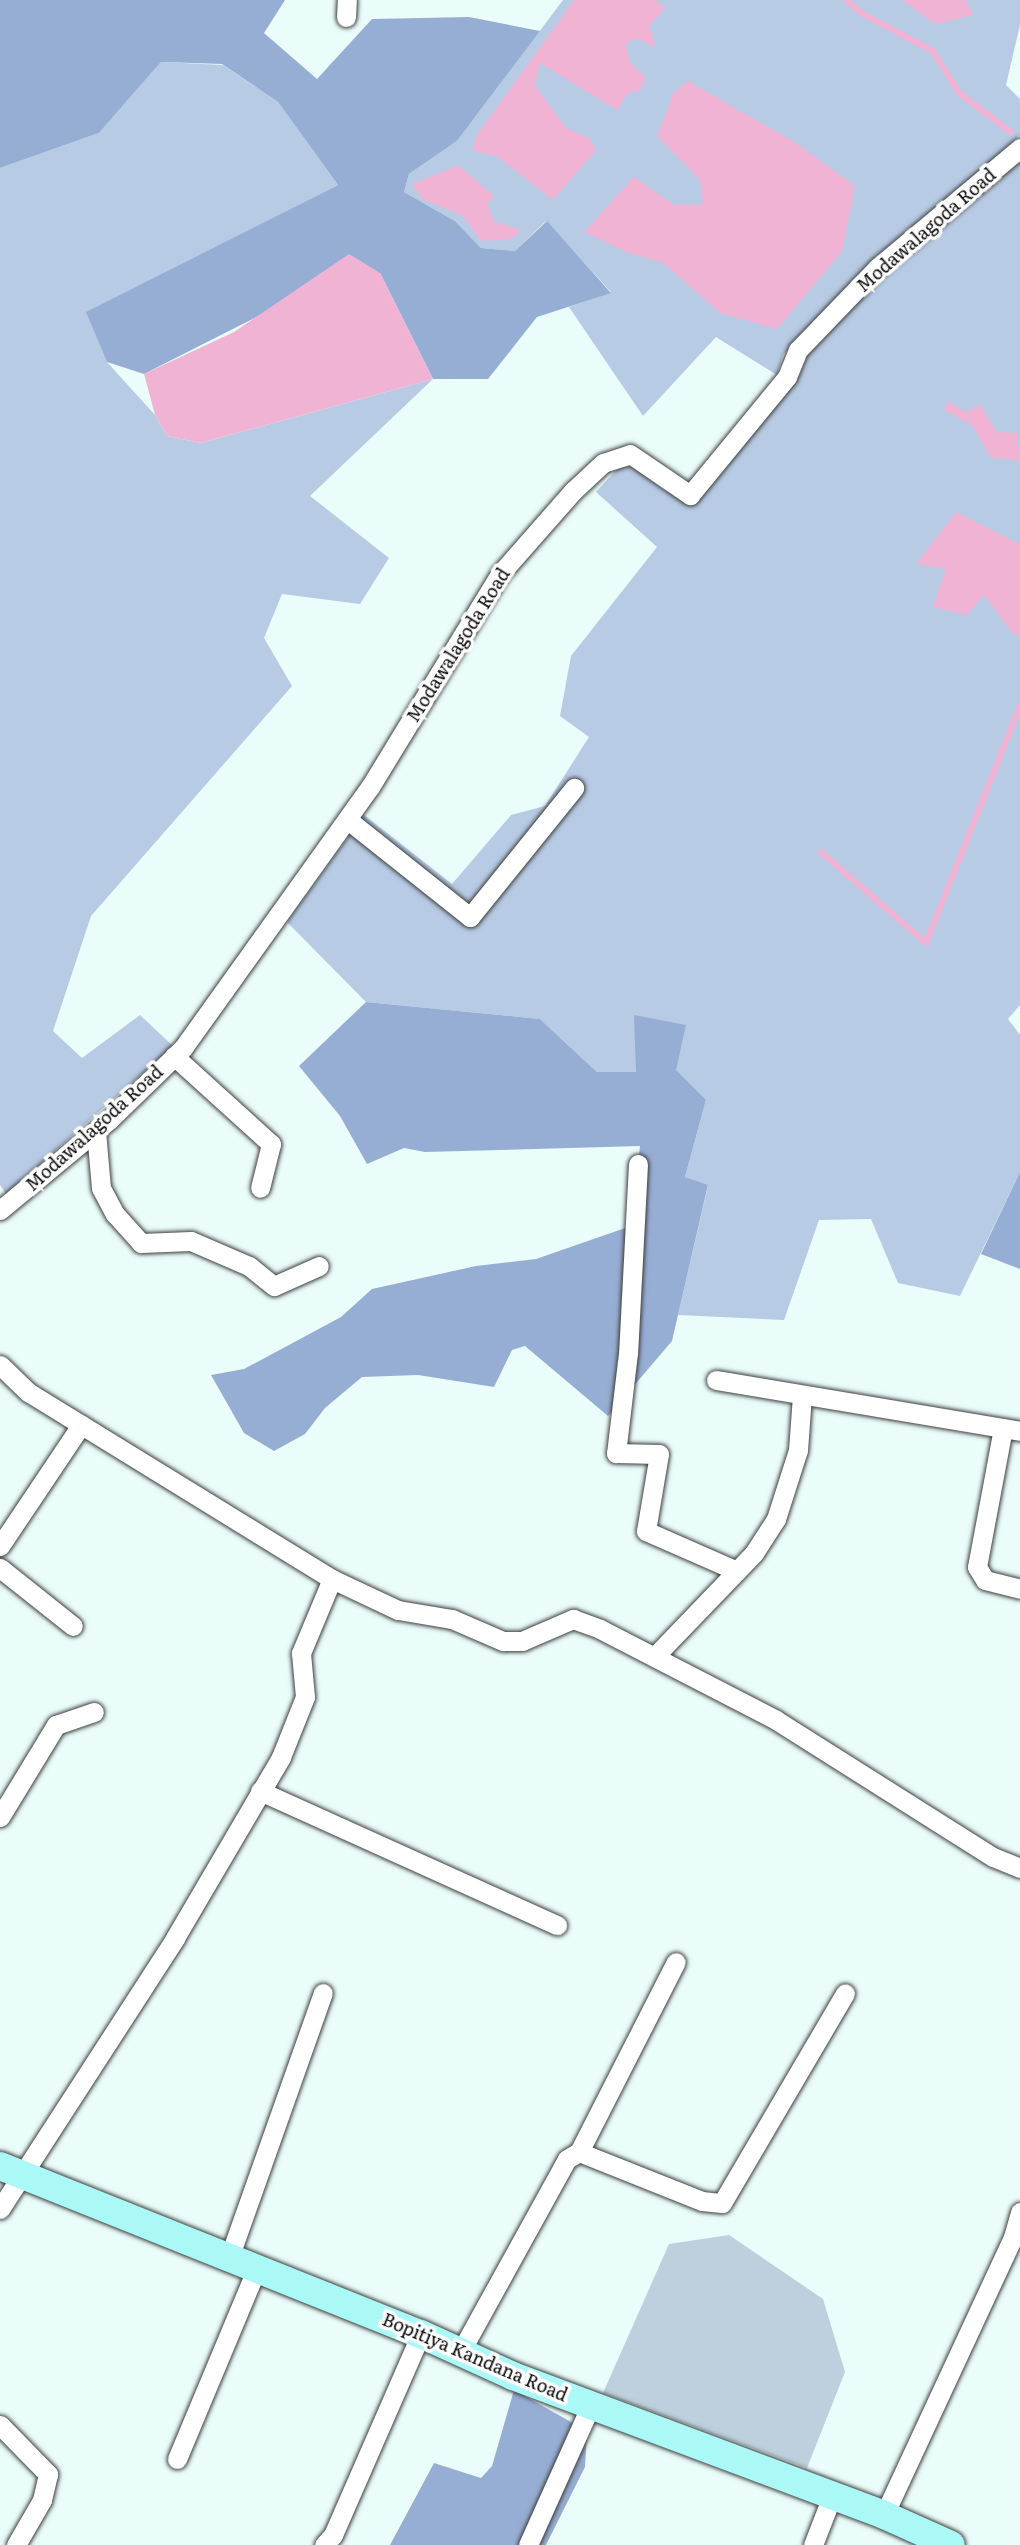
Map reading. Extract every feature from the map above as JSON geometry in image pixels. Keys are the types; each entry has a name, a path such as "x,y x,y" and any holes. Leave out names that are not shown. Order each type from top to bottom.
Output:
{"main road":[{"name":"Bopitiya Kandana Road","path":"10,2170 591,2405 884,2515 951,2545"}],"street":[{"name":"Modawalagoda Road","path":"0,1210 96,1131 174,1056 348,820 499,574 573,491 603,463 630,454 690,495 786,377 798,350 877,268 1020,148"},
{"path":"348,820 470,917 574,788"},
{"path":"174,1056 271,1144 260,1188"},
{"path":"96,1131 101,1188 115,1214 141,1243 191,1241 249,1266 274,1286 319,1266"},
{"path":"638,1164 628,1353 615,1453 659,1454 646,1531 737,1570"},
{"path":"0,1365 28,1392 332,1579 398,1610 452,1619 503,1641 522,1641 573,1619 656,1654 776,1720 993,1857 1020,1868"},
{"path":"716,1380 1011,1430 977,1567 985,1580 1020,1589"},
{"path":"656,1654 737,1570 776,1519 788,1490 798,1450 802,1396"},
{"path":"0,1546 80,1424"},
{"path":"0,1568 73,1626"},
{"path":"0,2209 10,2170 175,1938 260,1791 299,1715 305,1697 301,1653 332,1579"},
{"path":"0,1817 57,1725 94,1712"},
{"path":"260,1791 558,1925"},
{"path":"461,2351 567,2159 579,2152 676,1962"},
{"path":"229,2258 323,1993"},
{"path":"579,2152 702,2201 722,2203 845,1993"},
{"path":"884,2515 1013,2237 1020,2212"},
{"path":"177,2459 257,2268"},
{"path":"324,2545 333,2535 421,2334"},
{"path":"528,2545 591,2405"},
{"path":"0,2424 48,2474 42,2500 16,2545"},
{"path":"813,2545 832,2496"}],"shaded area":[{"path":"0,0 285,0 264,33 317,79 372,19 469,17 540,31 457,141 409,174 404,192 455,221 481,248 515,251 547,221 611,293 537,317 488,379 433,379 380,273 276,307 144,374 107,362 86,312 338,185 278,102 222,64 161,62 99,133 0,168"},
{"path":"563,0 1020,0 1020,25 1006,85 1020,99 1020,135 825,309 783,355 777,375 716,337 643,416 569,307 611,292 546,221 515,251 481,248 455,221 404,192 409,174 457,141"},
{"path":"574,0 656,0 665,9 649,26 656,48 637,38 625,44 630,63 646,78 639,92 629,92 617,110 540,63 535,85 566,128 589,138 596,150 553,200 497,156 473,151 475,138"},
{"path":"902,0 966,0 973,15 935,24"},
{"path":"161,62 223,65 278,102 338,185 87,312 107,362 155,415 167,436 201,443 433,379 310,496 389,558 360,604 282,594 264,638 292,686 91,916 53,1031 82,1058 140,1015 173,1046 6,1194 0,1185 0,168 99,133"},
{"path":"688,81 796,143 855,186 842,251 777,329 720,313 662,262 629,253 584,232 634,177 674,205 703,204 700,180 657,136 674,92"},
{"path":"1020,160 1020,1005 1008,1019 1020,1035 1020,1172 960,1296 898,1283 871,1219 819,1220 784,1320 678,1315 708,1186 685,1177 706,1100 636,1073 597,1072 540,1019 366,1002 287,922 364,815 452,884 511,815 545,806 589,737 560,716 571,656 657,547 596,492 619,467 634,467 665,491 694,501 800,374 809,350 842,314"},
{"path":"458,165 494,196 487,205 494,221 521,230 511,239 481,241 462,215 422,199 412,184"},
{"path":"349,254 380,273 433,379 201,443 167,436 155,415 144,374 234,332"},
{"path":"948,401 965,412 980,405 997,432 1017,433 1020,467 1017,460 991,458 972,425 944,410"},
{"path":"956,512 1020,544 1020,636 1013,634 984,595 966,615 933,607 946,569 916,564"},
{"path":"366,1002 540,1019 597,1072 636,1072 634,1015 686,1025 676,1070 706,1100 685,1177 708,1185 672,1341 608,1416 525,1346 512,1350 494,1387 418,1375 362,1377 325,1408 305,1434 274,1451 244,1433 211,1375 244,1369 341,1317 372,1289 476,1266 536,1259 631,1226 640,1146 425,1152 404,1148 367,1164 340,1116 299,1066"},
{"path":"1020,1172 1020,1269 981,1254"},
{"path":"729,2235 823,2299 845,2372 807,2468 603,2393 669,2244"},
{"path":"514,2390 587,2431 585,2467 546,2545 390,2545 434,2463 481,2478 492,2466"}],"waterway":[{"path":"847,0 861,13 933,51 959,93 1011,132"},
{"path":"821,852 926,943 1020,705"}]}
